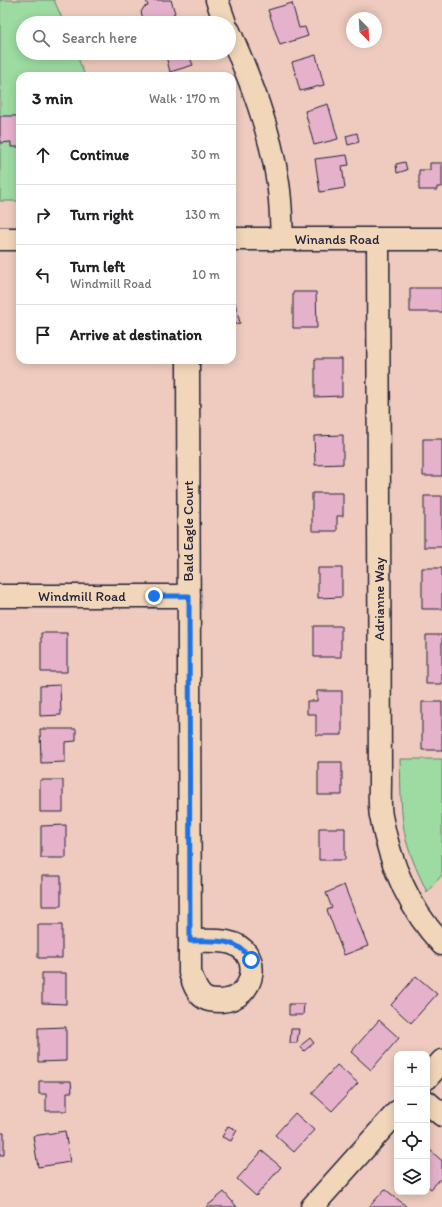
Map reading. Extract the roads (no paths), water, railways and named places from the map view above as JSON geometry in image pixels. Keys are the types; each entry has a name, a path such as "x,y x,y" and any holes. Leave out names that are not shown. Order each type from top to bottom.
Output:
{"street":[{"path":"217,0 223,16"},
{"path":"236,48 263,116 278,184 282,238"},
{"name":"Winands Road","path":"236,239 442,238"},
{"path":"0,239 16,239"},
{"name":"Adrianne Way","path":"378,239 381,815 398,876 412,904 432,933 442,944"},
{"name":"Bald Eagle Court","path":"188,364 190,941"},
{"name":"Windmill Road","path":"0,596 189,596"},
{"path":"430,1075 442,1061"},
{"path":"430,1105 442,1115"},
{"path":"312,1207 394,1115"}]}
